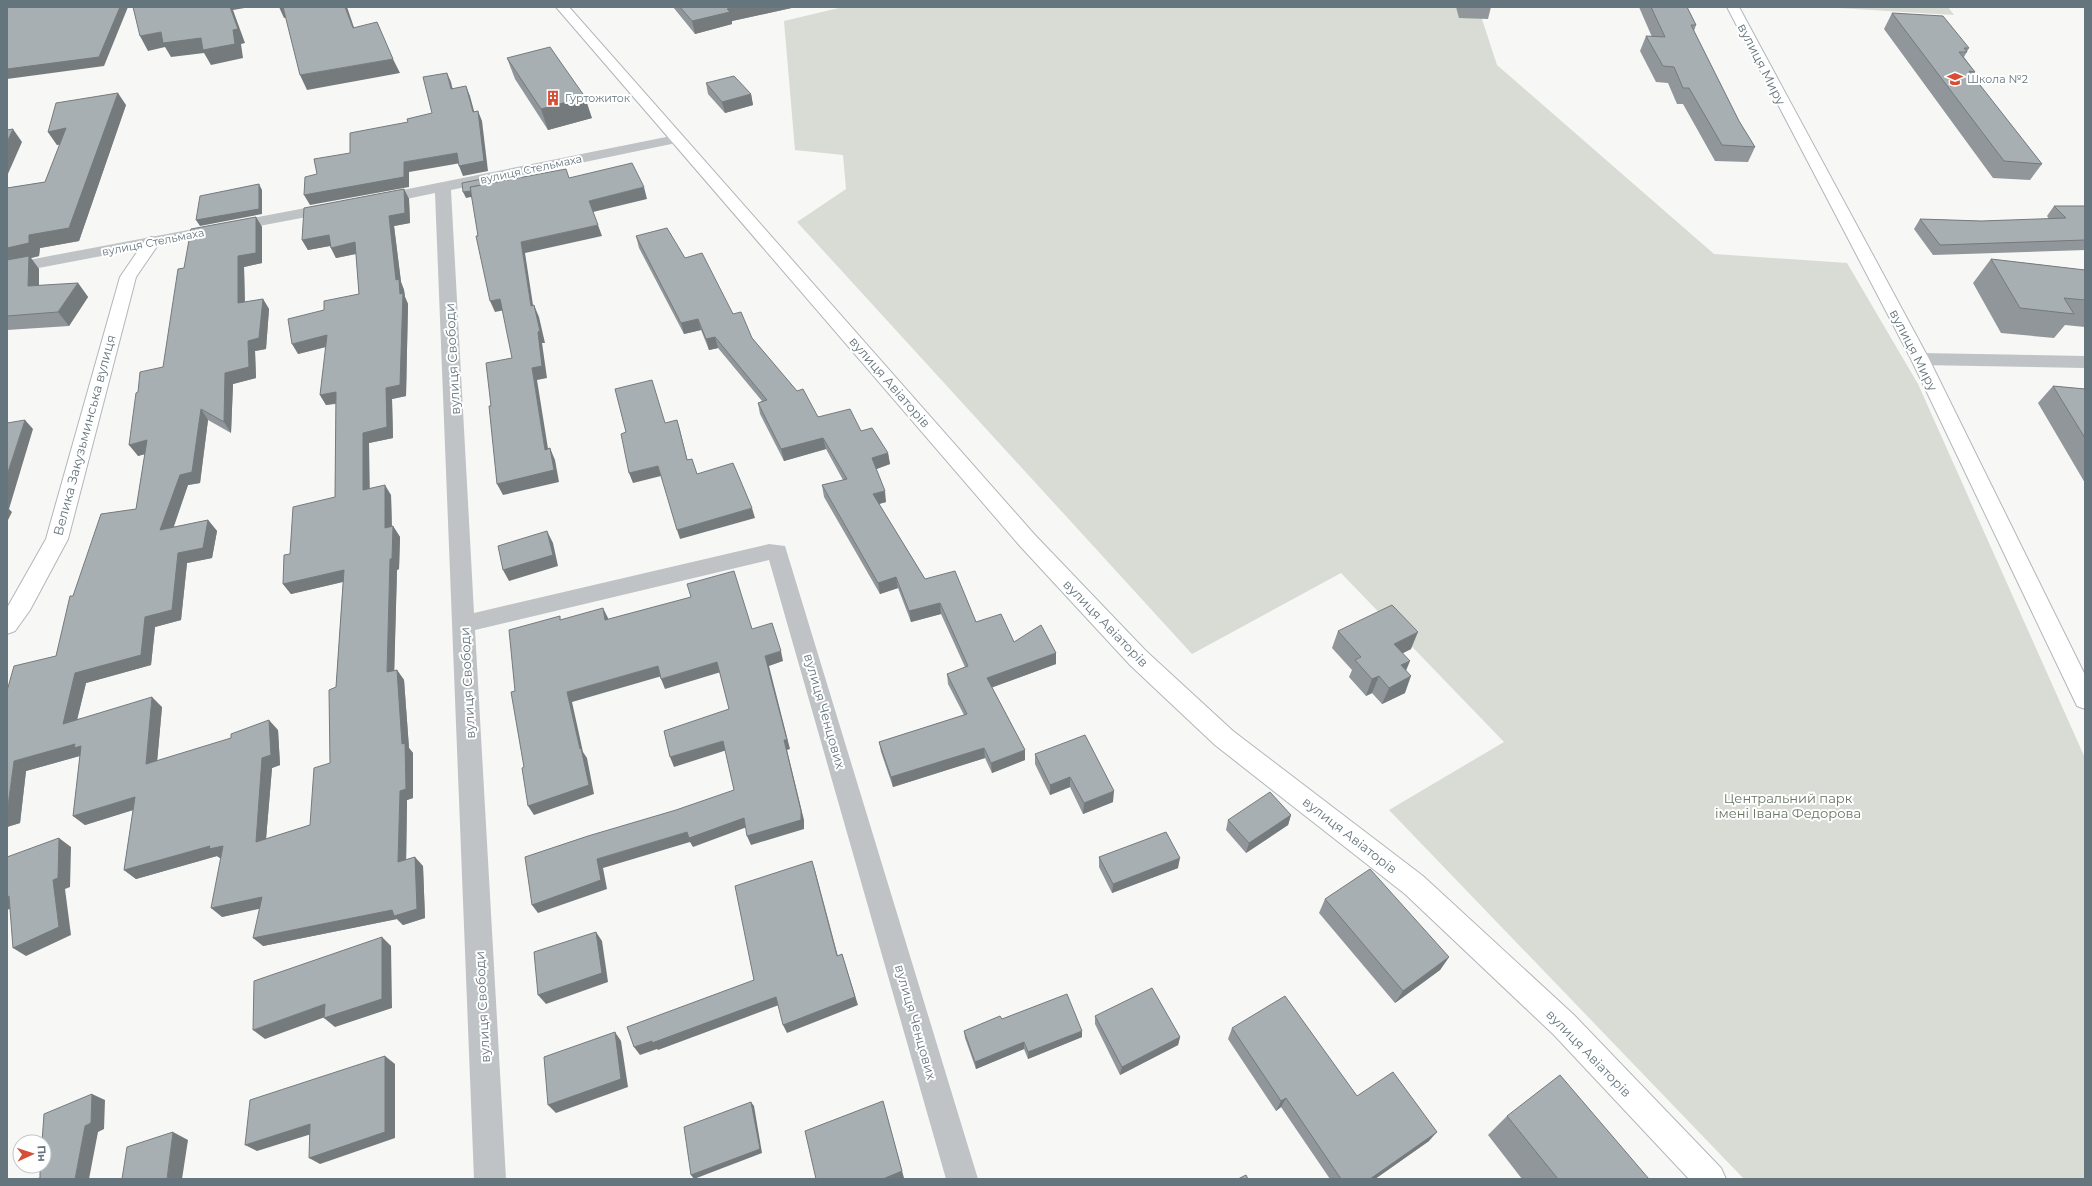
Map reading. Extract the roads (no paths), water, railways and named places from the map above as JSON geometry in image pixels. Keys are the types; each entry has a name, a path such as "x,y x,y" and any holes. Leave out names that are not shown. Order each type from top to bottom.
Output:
{"street":[{"name":"вулиця Авіаторів","path":"562,7 1027,540 1138,658 1224,738 1414,885 1564,1025 1710,1179"},
{"name":"вулиця Миру","path":"1733,7 1920,359 2085,699"},
{"name":"вулиця Стельмаха","path":"7,269 444,187 676,139"},
{"name":"вулиця Свободи","path":"444,187 490,1179"},
{"name":"Велика Закузьминська вулиця","path":"7,625 22,604 56,539 128,277 152,242"},
{"path":"1920,359 2085,362"},
{"name":"вулиця Ченцових","path":"464,624 769,552 777,552 962,1179"}],"place":[{"name":"Школа №2","path":"1955,79"},
{"name":"Гуртожиток","path":"553,98"}],"park label":[{"name":"Центральний парк імені Івана Федорова","path":"1788,806"}]}
